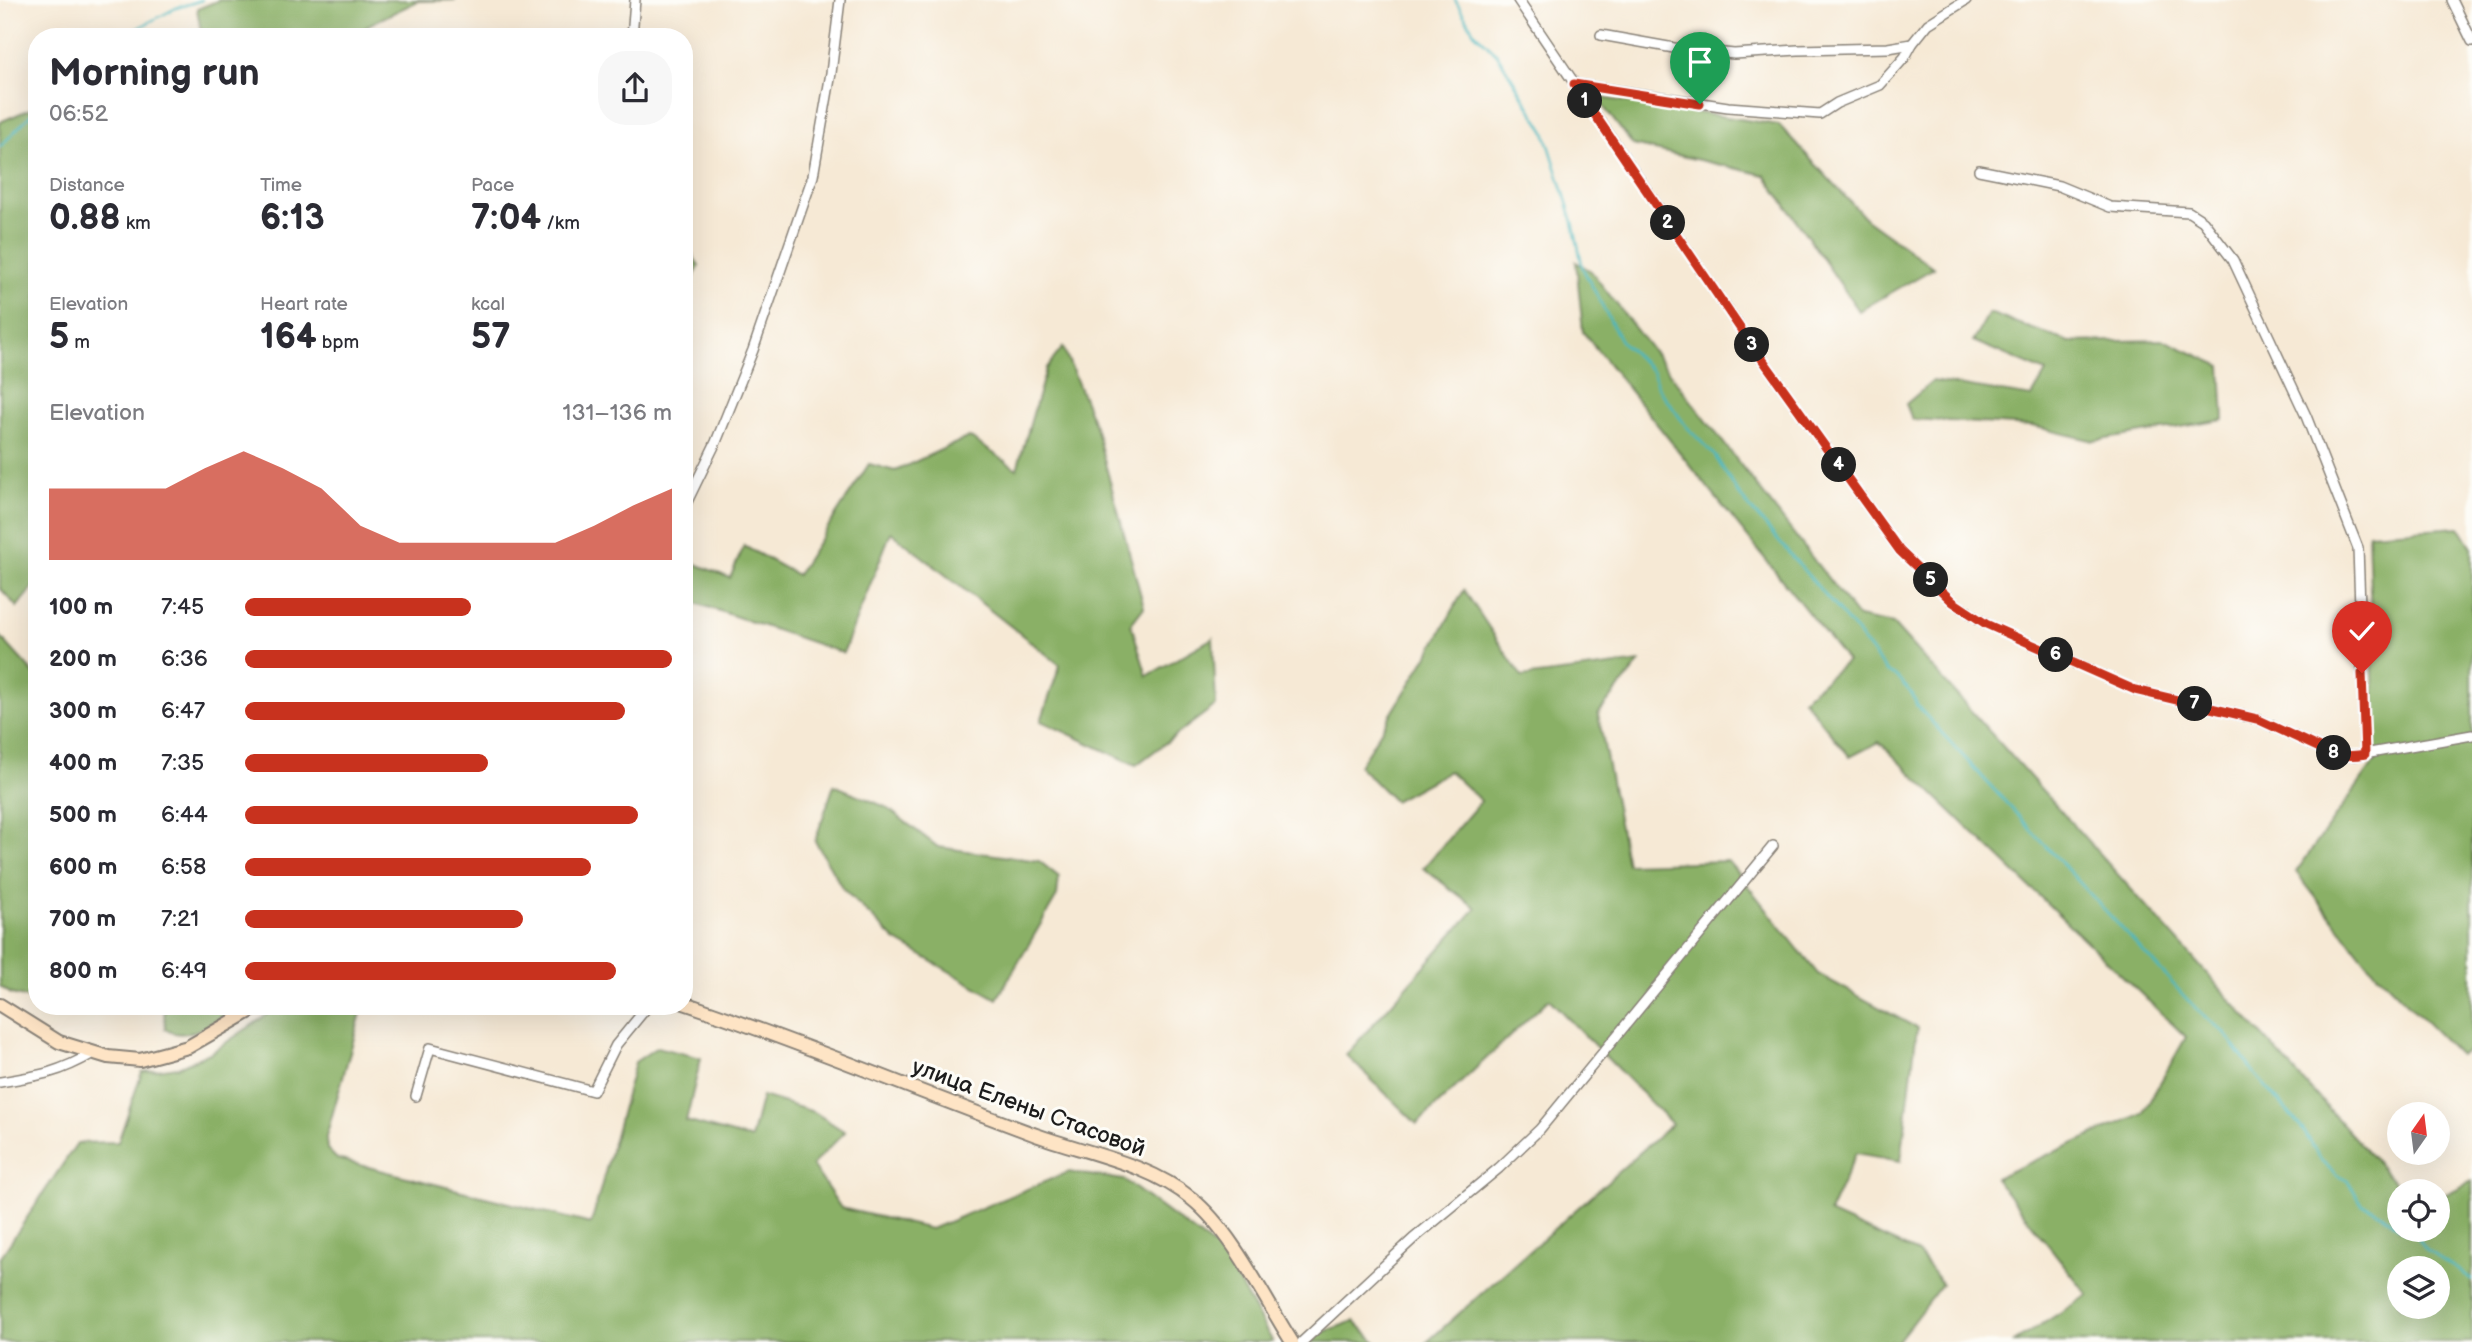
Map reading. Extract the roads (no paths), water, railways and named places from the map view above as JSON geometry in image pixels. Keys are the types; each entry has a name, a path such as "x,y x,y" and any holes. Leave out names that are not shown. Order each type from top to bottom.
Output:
{"main road":[{"path":"0,1005 59,1042 117,1059 140,1060 166,1054 197,1042 244,1015"},
{"name":"улица Елены Стасовой","path":"693,1006 1037,1135 1140,1168 1177,1188 1210,1217 1231,1244 1292,1342"}],"street":[{"path":"633,28 635,0"},
{"path":"693,489 716,442 753,350 813,176 831,73 840,0"},
{"path":"1518,0 1742,331 1900,551 1953,602 1986,624 2135,690 2257,719 2328,752 2353,756 2472,735"},
{"path":"1574,84 1728,107 1819,114 1837,103 1880,85 1905,57 1928,24 1966,0"},
{"path":"2452,0 2472,41"},
{"path":"1601,35 1674,48 1734,54 1888,48 1912,44"},
{"path":"1979,170 2059,186 2110,207 2189,212 2203,221 2233,260 2305,416 2358,548 2365,754"},
{"path":"1302,1342 1413,1239 1499,1168 1540,1129 1773,846"},
{"path":"416,1096 430,1048 593,1091 616,1045 641,1015"},
{"path":"0,1082 47,1075 67,1068 93,1053"}],"waterway":[{"path":"138,28 176,8 202,0"},
{"path":"1455,0 1474,32 1497,54 1545,132 1573,222 1583,269 1621,341 1653,372 1657,386 1686,426 1715,456 1740,496 1855,630 1887,672 1897,677 1913,695 1917,706 2197,1010 2224,1032 2254,1073 2302,1128 2322,1161 2338,1176 2348,1181 2362,1204 2387,1218"},
{"path":"0,147 28,117"},
{"path":"2421,1242 2427,1250 2472,1279"}]}
